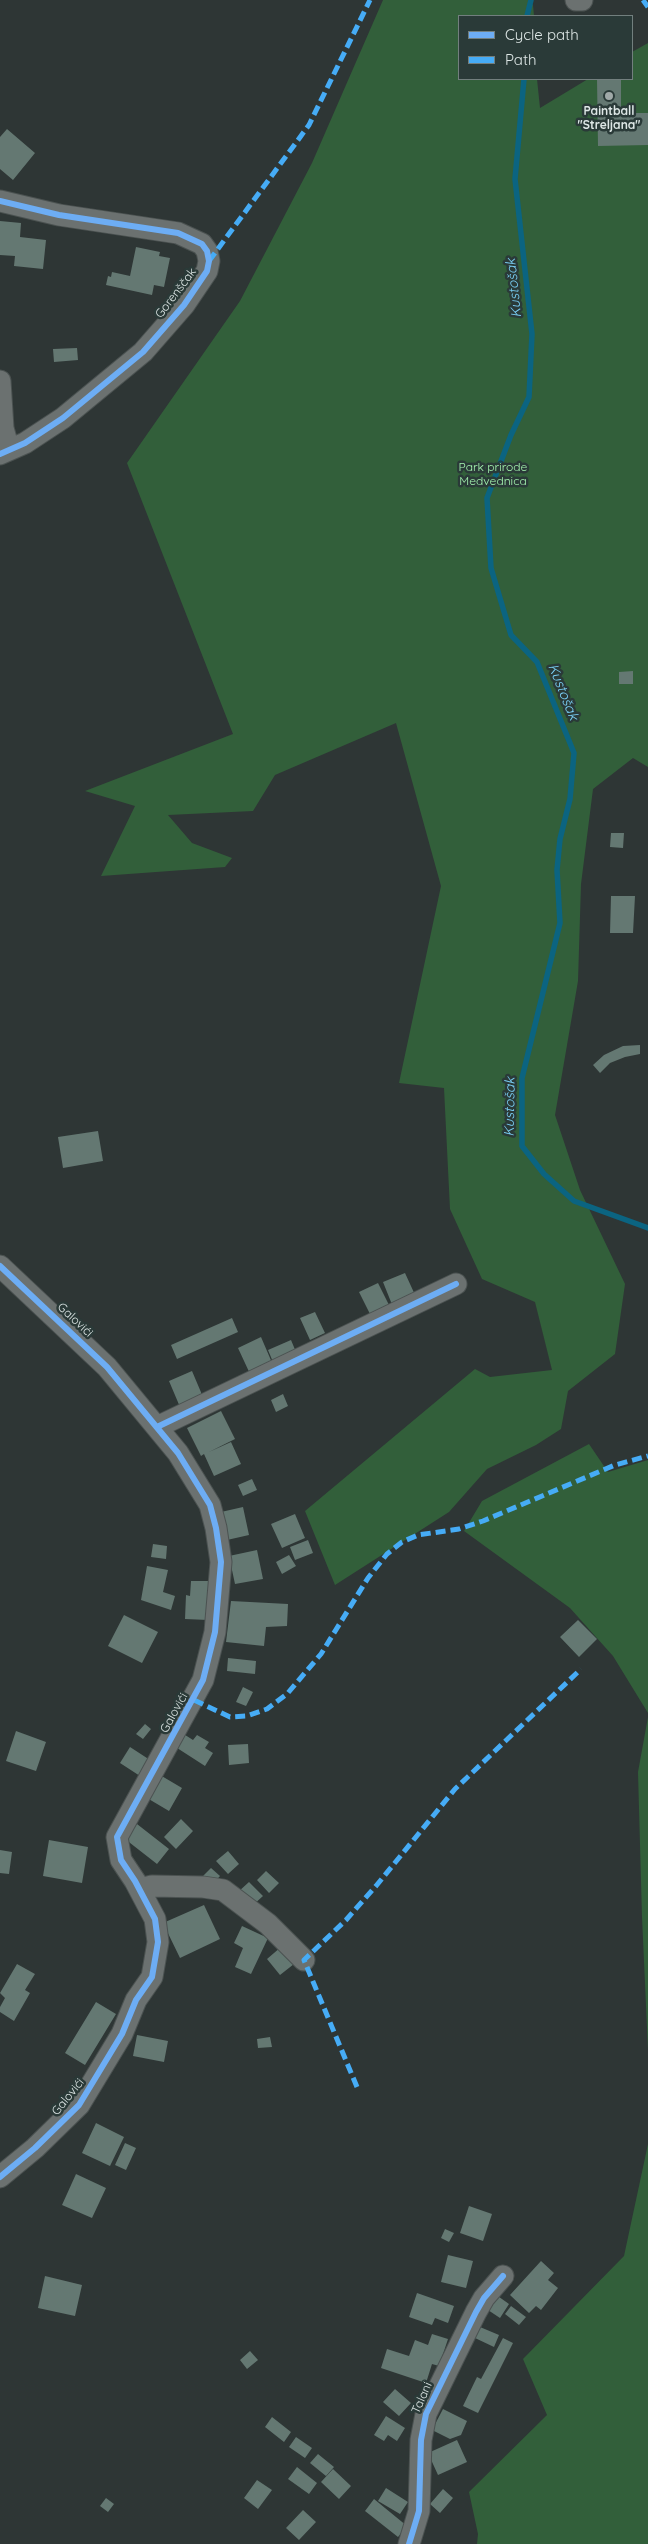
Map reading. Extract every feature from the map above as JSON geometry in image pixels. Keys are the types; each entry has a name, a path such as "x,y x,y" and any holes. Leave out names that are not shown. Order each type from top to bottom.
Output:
{"street":[{"path":"576,0 582,0"},
{"name":"Gorenščak","path":"0,201 59,215 178,233 202,244 207,251 209,261 207,271 184,305 143,352 63,418 25,443 5,452 0,381"},
{"name":"Galovići","path":"0,1266 94,1353 178,1453 206,1496 216,1528 221,1562 215,1632 203,1680 118,1837 120,1860 149,1905 157,1930 157,1956 152,1976 136,2000 122,2034 79,2105 35,2148 0,2177"},
{"path":"157,1427 456,1284"},
{"path":"140,1889 152,1886 203,1887 223,1890 268,1924 304,1960"},
{"name":"Talani","path":"409,2544 419,2512 421,2440 426,2414 476,2312 484,2298 503,2276"}],"green space":[{"name":"Park prirode Medvednica","path":"383,0 528,0 533,5 534,15 458,15 458,80 537,80 540,108 586,80 633,80 633,51 648,43 648,767 633,758 593,789 581,884 578,981 555,1115 580,1190 625,1284 615,1354 568,1391 561,1429 536,1445 487,1469 449,1512 335,1585 305,1511 475,1369 490,1377 552,1370 535,1302 482,1279 450,1209 444,1088 399,1083 441,886 396,723 275,775 253,811 168,815 192,843 232,858 225,867 101,876 135,806 85,791 233,734 127,463 240,301 312,163"},
{"path":"589,1444 608,1472 648,1460 648,1713 613,1656 570,1608 464,1531 482,1501"},
{"path":"648,1717 648,2050 638,1772"},
{"path":"648,2144 648,2544 477,2544 478,2534 469,2492 547,2415 523,2359 624,2256"}],"building":[{"name":"Paintball \"Streljana\"","path":"597,80 621,80 621,113 648,113 648,145 598,146"},
{"path":"7,129 35,153 13,180 0,169 0,137"},
{"path":"0,221 21,223 20,237 46,240 43,269 14,266 15,256 0,255"},
{"path":"136,247 160,252 159,256 170,258 164,287 154,285 152,295 106,285 108,276 111,277 112,272 130,276"},
{"path":"77,348 78,360 54,362 53,349"},
{"path":"633,671 633,684 619,684 619,672"},
{"path":"611,833 624,833 623,848 610,847"},
{"path":"611,896 635,896 633,933 610,933"},
{"path":"640,1045 640,1054 610,1063 600,1073 593,1065 604,1055 623,1046"},
{"path":"98,1131 103,1161 63,1168 58,1137"},
{"path":"405,1273 416,1297 393,1307 383,1282"},
{"path":"378,1283 389,1305 370,1314 359,1292"},
{"path":"315,1312 325,1333 310,1340 300,1318"},
{"path":"232,1318 238,1332 177,1359 171,1345"},
{"path":"261,1337 273,1365 251,1376 238,1348"},
{"path":"291,1340 296,1352 273,1362 268,1350"},
{"path":"192,1371 203,1397 180,1407 169,1381"},
{"path":"283,1394 288,1406 276,1412 271,1400"},
{"path":"221,1411 235,1439 209,1452 231,1442 241,1464 214,1476 204,1454 201,1456 187,1428"},
{"path":"252,1479 257,1490 243,1496 238,1485"},
{"path":"243,1507 249,1535 227,1540 221,1512"},
{"path":"295,1514 305,1538 282,1548 271,1524"},
{"path":"308,1540 313,1553 295,1560 290,1547"},
{"path":"153,1544 167,1546 166,1559 151,1557"},
{"path":"257,1550 263,1579 235,1584 229,1556"},
{"path":"289,1555 296,1566 282,1574 276,1562"},
{"path":"147,1566 168,1570 163,1592 175,1596 171,1610 141,1600"},
{"path":"191,1581 209,1581 208,1620 185,1619 186,1595 190,1596"},
{"path":"231,1601 288,1604 287,1626 266,1627 264,1646 226,1642"},
{"path":"124,1615 158,1632 142,1663 108,1646"},
{"path":"578,1620 597,1639 579,1657 560,1637"},
{"path":"228,1658 256,1661 255,1674 227,1671"},
{"path":"243,1687 253,1692 246,1706 236,1702"},
{"path":"145,1724 151,1729 143,1739 136,1734"},
{"path":"16,1731 46,1742 36,1771 6,1761"},
{"path":"182,1733 193,1740 197,1735 209,1742 205,1748 213,1753 205,1766 174,1746"},
{"path":"248,1744 249,1763 229,1765 228,1745"},
{"path":"130,1747 150,1760 140,1776 120,1763"},
{"path":"160,1775 182,1788 169,1811 147,1798"},
{"path":"181,1819 193,1831 176,1849 164,1837"},
{"path":"137,1824 169,1849 157,1864 125,1839"},
{"path":"49,1840 88,1847 82,1883 43,1876"},
{"path":"0,1850 12,1852 9,1874 0,1873"},
{"path":"228,1851 239,1864 228,1874 216,1861"},
{"path":"211,1868 220,1876 212,1885 203,1876"},
{"path":"266,1871 279,1883 269,1893 257,1880"},
{"path":"249,1882 263,1896 252,1906 238,1892"},
{"path":"204,1905 220,1939 180,1958 163,1923"},
{"path":"242,1926 268,1938 251,1974 235,1967 243,1948 234,1943"},
{"path":"281,1947 294,1964 280,1975 267,1959"},
{"path":"17,1964 35,1974 25,1990 30,1993 14,2021 0,2012 0,2007 5,1998 0,1993"},
{"path":"96,2002 116,2014 85,2065 65,2053"},
{"path":"137,2035 168,2041 164,2062 133,2056"},
{"path":"270,2037 272,2047 258,2048 257,2039"},
{"path":"96,2123 124,2137 110,2166 82,2153"},
{"path":"125,2143 136,2148 126,2170 115,2165"},
{"path":"76,2174 106,2188 92,2218 62,2205"},
{"path":"469,2206 492,2214 483,2241 460,2233"},
{"path":"445,2229 454,2233 449,2242 441,2238"},
{"path":"448,2255 473,2261 466,2288 441,2282"},
{"path":"541,2261 554,2273 548,2280 558,2288 541,2310 536,2306 529,2313 510,2295"},
{"path":"45,2276 82,2285 75,2316 38,2308"},
{"path":"417,2293 454,2306 448,2323 435,2318 432,2325 409,2317"},
{"path":"495,2294 509,2304 500,2318 485,2308"},
{"path":"511,2306 526,2317 519,2325 505,2314"},
{"path":"480,2327 499,2335 494,2347 475,2338"},
{"path":"432,2334 448,2339 439,2366 432,2364 426,2383 381,2368 387,2349 409,2356 415,2340 428,2345"},
{"path":"503,2338 513,2343 478,2413 463,2406 477,2377 481,2379"},
{"path":"250,2351 258,2360 247,2369 240,2360"},
{"path":"395,2389 411,2403 399,2416 383,2402"},
{"path":"443,2409 467,2421 461,2435 450,2439 432,2430"},
{"path":"386,2416 405,2428 397,2441 388,2435 384,2441 374,2435"},
{"path":"272,2417 291,2432 284,2442 265,2427"},
{"path":"296,2437 312,2448 305,2458 289,2447"},
{"path":"457,2440 467,2462 438,2475 428,2453"},
{"path":"318,2454 334,2467 326,2476 310,2463"},
{"path":"297,2467 317,2483 309,2494 288,2479"},
{"path":"333,2469 351,2486 339,2499 321,2482"},
{"path":"257,2480 272,2490 258,2509 244,2498"},
{"path":"386,2488 408,2502 400,2514 378,2501"},
{"path":"443,2489 453,2498 440,2513 430,2504"},
{"path":"106,2498 114,2504 108,2512 100,2506"},
{"path":"374,2499 407,2526 398,2537 365,2511"},
{"path":"303,2510 316,2522 299,2540 286,2528"}],"waterway":[{"name":"Kustošak","path":"527,15 531,0"},
{"name":"Kustošak","path":"524,80 515,179 532,334 529,397 511,435 487,498 491,568 511,635 537,662 574,753 570,799 560,839 557,870 560,923 522,1078 522,1146 544,1174 574,1201 648,1228"}],"marked path":[{"path":"209,261 309,125 370,0"},
{"path":"643,0 648,7"},
{"path":"194,1700 230,1717 247,1716 267,1709 287,1694 321,1654 368,1578 387,1554 402,1542 418,1535 459,1529 483,1521 615,1465 648,1456"},
{"path":"357,2087 304,1960 346,1920 455,1789 581,1669"}],"cycle path":[{"path":"0,201 59,215 178,233 202,244 207,251 209,261 207,271 184,305 143,352 63,418 25,443 0,454"},
{"path":"0,1266 107,1367 178,1453 210,1505 216,1528 221,1562 215,1632 203,1680 117,1837 121,1860 135,1881 155,1919 158,1942 152,1977 136,2000 122,2034 79,2105 35,2148 0,2177"},
{"path":"157,1427 456,1284"},
{"path":"409,2544 419,2511 421,2440 426,2414 476,2312 484,2298 503,2276"}],"place":[{"name":"Paintball \"Streljana\"","path":"609,96"}]}
